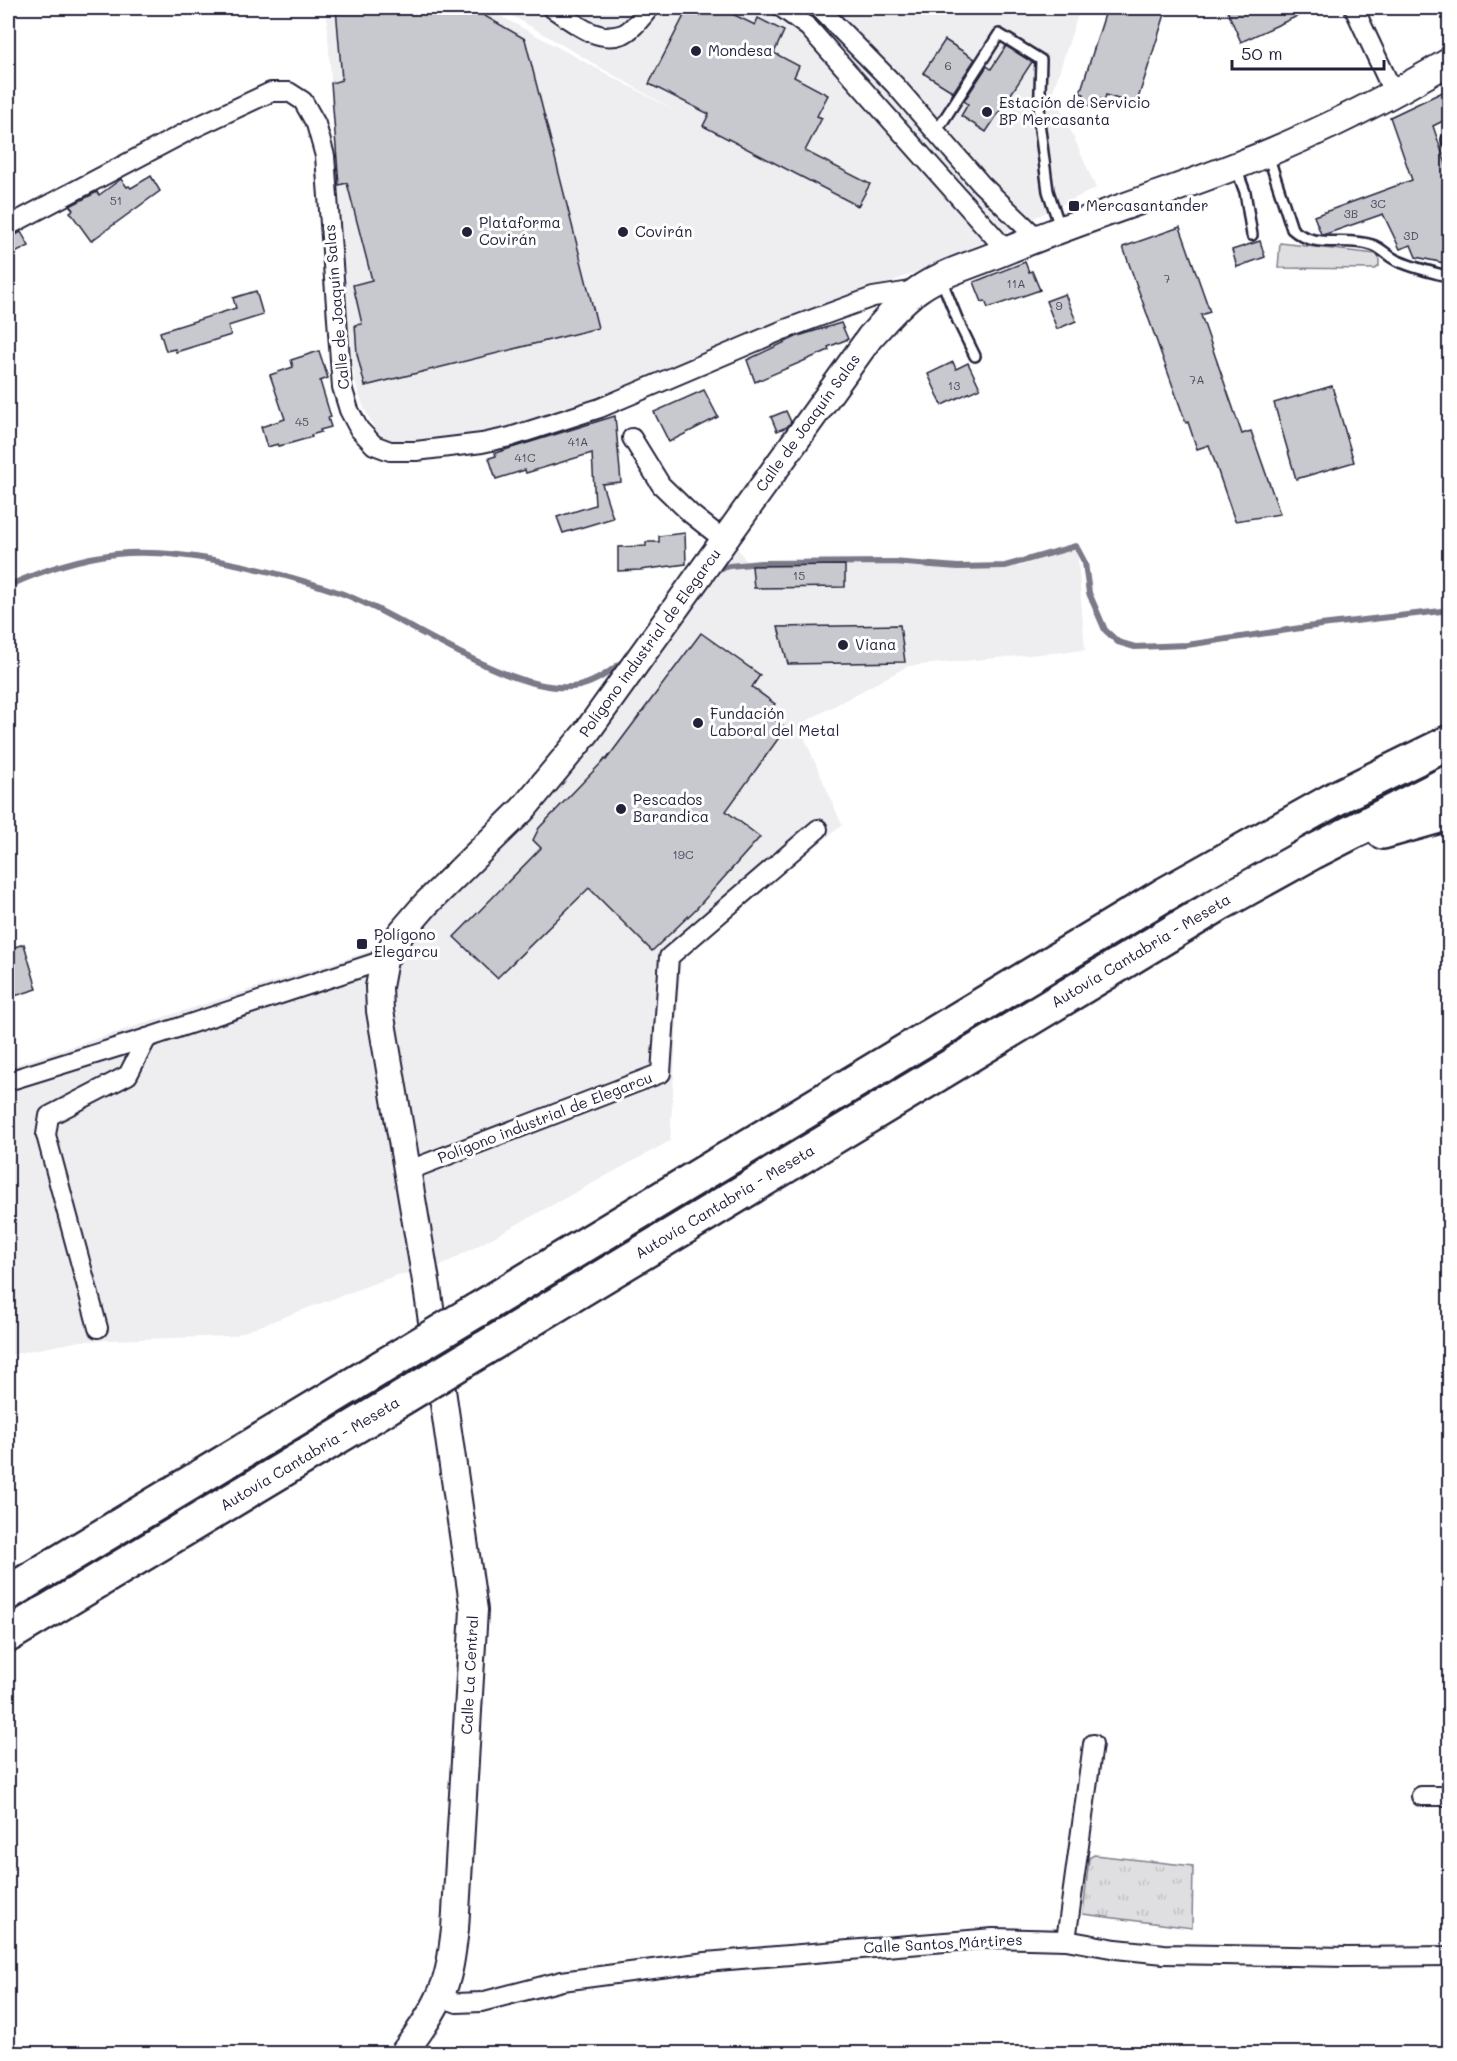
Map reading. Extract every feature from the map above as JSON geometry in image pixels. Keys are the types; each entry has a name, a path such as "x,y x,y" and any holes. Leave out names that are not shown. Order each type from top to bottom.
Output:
{"highway":[{"path":"1383,774 1449,736"},
{"path":"8,1593 1128,916 1294,821 1449,742"},
{"name":"Autovía Cantabria - Meseta","path":"8,1635 1133,955 1267,877 1449,782"},
{"path":"1267,877 1398,827 1449,813"}],"street":[{"path":"552,8 585,30 601,37 624,33 650,8"},
{"path":"782,8 816,35 1006,250"},
{"path":"819,8 895,85 981,184 1037,238"},
{"path":"1354,8 1394,94"},
{"name":"Calle de Joaquín Salas","path":"8,226 192,129 271,92 289,92 303,101 316,124 325,156 342,387 349,410 359,429 374,445 390,451 416,451 482,443 510,437 600,408 783,330 873,297 929,284 1037,238 1268,153 1394,94 1449,61"},
{"name":"Calle de Joaquín Salas","path":"724,540 870,338 903,303 929,284"},
{"path":"632,438 661,485 691,514 724,540"},
{"name":"Polígono industrial de Elegarcu","path":"427,1287 380,1011 379,987 384,960 402,933 426,904 523,809 586,733 724,540"},
{"name":"Polígono industrial de Elegarcu","path":"407,1171 661,1073 669,957 818,829"},
{"path":"8,1081 384,960"},
{"path":"98,1328 46,1135 49,1116 128,1075 147,1038"},
{"name":"Calle La Central","path":"403,2054 440,1997 450,1966 455,1929 474,1610 427,1287"},
{"path":"1066,1940 1093,1744"},
{"path":"1421,1796 1449,1796"},
{"name":"Calle Santos Mártires","path":"440,1997 457,2003 482,2002 562,1982 706,1962 993,1938 1066,1940 1116,1949 1164,1954 1449,1956"}],"lane":[{"path":"936,132 999,34 1041,60 1039,122 1048,190 1061,229"},
{"path":"1449,139 1449,145"},
{"path":"1268,153 1292,229 1300,237 1322,242 1371,245 1383,250 1394,259 1449,277"},
{"path":"1235,166 1245,192 1252,235"},
{"path":"929,284 958,321 975,356"}],"shaded area":[{"name":"Covirán","path":"326,8 486,8 677,112 499,8 1080,8 1053,91 1096,188 950,259 567,408 486,433 392,443 378,435 363,406 354,378 348,323"},
{"path":"721,523 748,564 893,564 964,569 1017,567 1077,548 1085,650 908,666 799,725 842,825 681,958 670,1141 435,1269 397,1275 233,1336 80,1341 8,1355 8,1067 373,950 551,764 636,640"}],"green space":[{"path":"1280,243 1376,254 1379,258 1379,266 1375,269 1278,268"},
{"path":"1094,1855 1193,1866 1192,1928 1083,1914 1089,1858"}],"building":[{"name":"Plataforma Covirán","path":"336,8 471,8 525,39 598,328 365,386 357,354 355,325 362,324 353,285 372,280 347,183 339,185 331,83 342,80"},
{"path":"688,8 720,8 755,25 758,18 784,31 774,53 799,66 794,77 828,95 817,116 822,118 805,151 870,184 858,206 703,126 709,114 649,84"},
{"path":"1107,8 1167,8 1136,105 1106,95 1104,101 1100,99 1097,108 1081,103 1084,94 1080,93"},
{"path":"1226,8 1315,8 1241,42"},
{"path":"945,40 975,59 952,94 952,91 923,73"},
{"path":"1006,46 1032,62 986,132 961,116 968,104 964,101 987,66 991,69"},
{"path":"1449,89 1449,118 1433,126 1449,173 1449,264 1416,257 1411,245 1400,249 1383,214 1321,234 1314,216 1412,180 1390,117"},
{"path":"151,176 160,191 91,241 70,212 73,210 70,206 97,192 99,195 121,179 127,187 131,188"},
{"path":"1180,227 1210,312 1201,315 1242,434 1251,431 1280,514 1235,521 1209,445 1197,449 1188,422 1186,423 1123,247"},
{"path":"21,232 29,246 15,253 8,239"},
{"path":"1260,241 1265,257 1237,267 1232,250"},
{"path":"1025,262 1029,272 1032,271 1040,290 988,308 985,301 982,302 974,282"},
{"path":"256,291 263,315 228,326 231,335 176,352 175,349 166,351 160,332 236,308 233,298"},
{"path":"1065,294 1076,321 1057,329 1046,301"},
{"path":"841,323 848,339 828,347 829,350 755,382 747,360 798,336"},
{"path":"319,351 328,378 320,381 331,417 328,418 331,427 320,430 321,432 311,435 312,437 267,447 261,427 285,419 270,375 293,367 291,360"},
{"path":"953,362 956,369 968,363 980,388 942,405 928,374"},
{"path":"1332,386 1354,462 1296,479 1274,403"},
{"path":"704,390 718,417 669,442 654,412"},
{"path":"786,411 791,422 787,427 777,431 771,417"},
{"path":"615,416 621,482 602,484 613,518 563,533 557,517 595,505 592,453 526,473 525,470 496,479 489,458 496,456 495,453"},
{"path":"685,533 686,564 618,571 618,547 646,546 646,542 659,542 659,536"},
{"path":"845,565 845,587 754,588 752,566"},
{"name":"Viana","path":"900,625 905,662 788,664 778,627"},
{"path":"701,633 760,675 752,687 775,704 767,714 786,728 726,811 760,837 696,909 652,951 589,888 497,978 454,937 541,848 533,840 539,828 606,760"},
{"path":"24,944 37,989 8,998 8,949"}],"waterway":[{"path":"713,571 729,566 761,563 893,562 958,567 1005,566 1076,546 1085,563 1089,593 1105,630 1118,642 1135,647 1187,645 1321,625 1450,610"},
{"path":"8,586 88,558 141,553 198,557 256,569 335,591 362,602 457,652 522,680 552,687 579,686 598,679 626,659"}],"place":[{"name":"Mondesa","path":"696,51"},
{"name":"Estación de Servicio BP Mercasanta","path":"987,112"},
{"name":"Mercasantander","path":"1074,206"},
{"name":"Plataforma Covirán","path":"467,232"},
{"name":"Covirán","path":"623,232"},
{"name":"Viana","path":"843,645"},
{"name":"Fundación Laboral del Metal","path":"698,723"},
{"name":"Pescados Barandica","path":"621,809"},
{"name":"Polígono Elegarcu","path":"362,944"}]}
